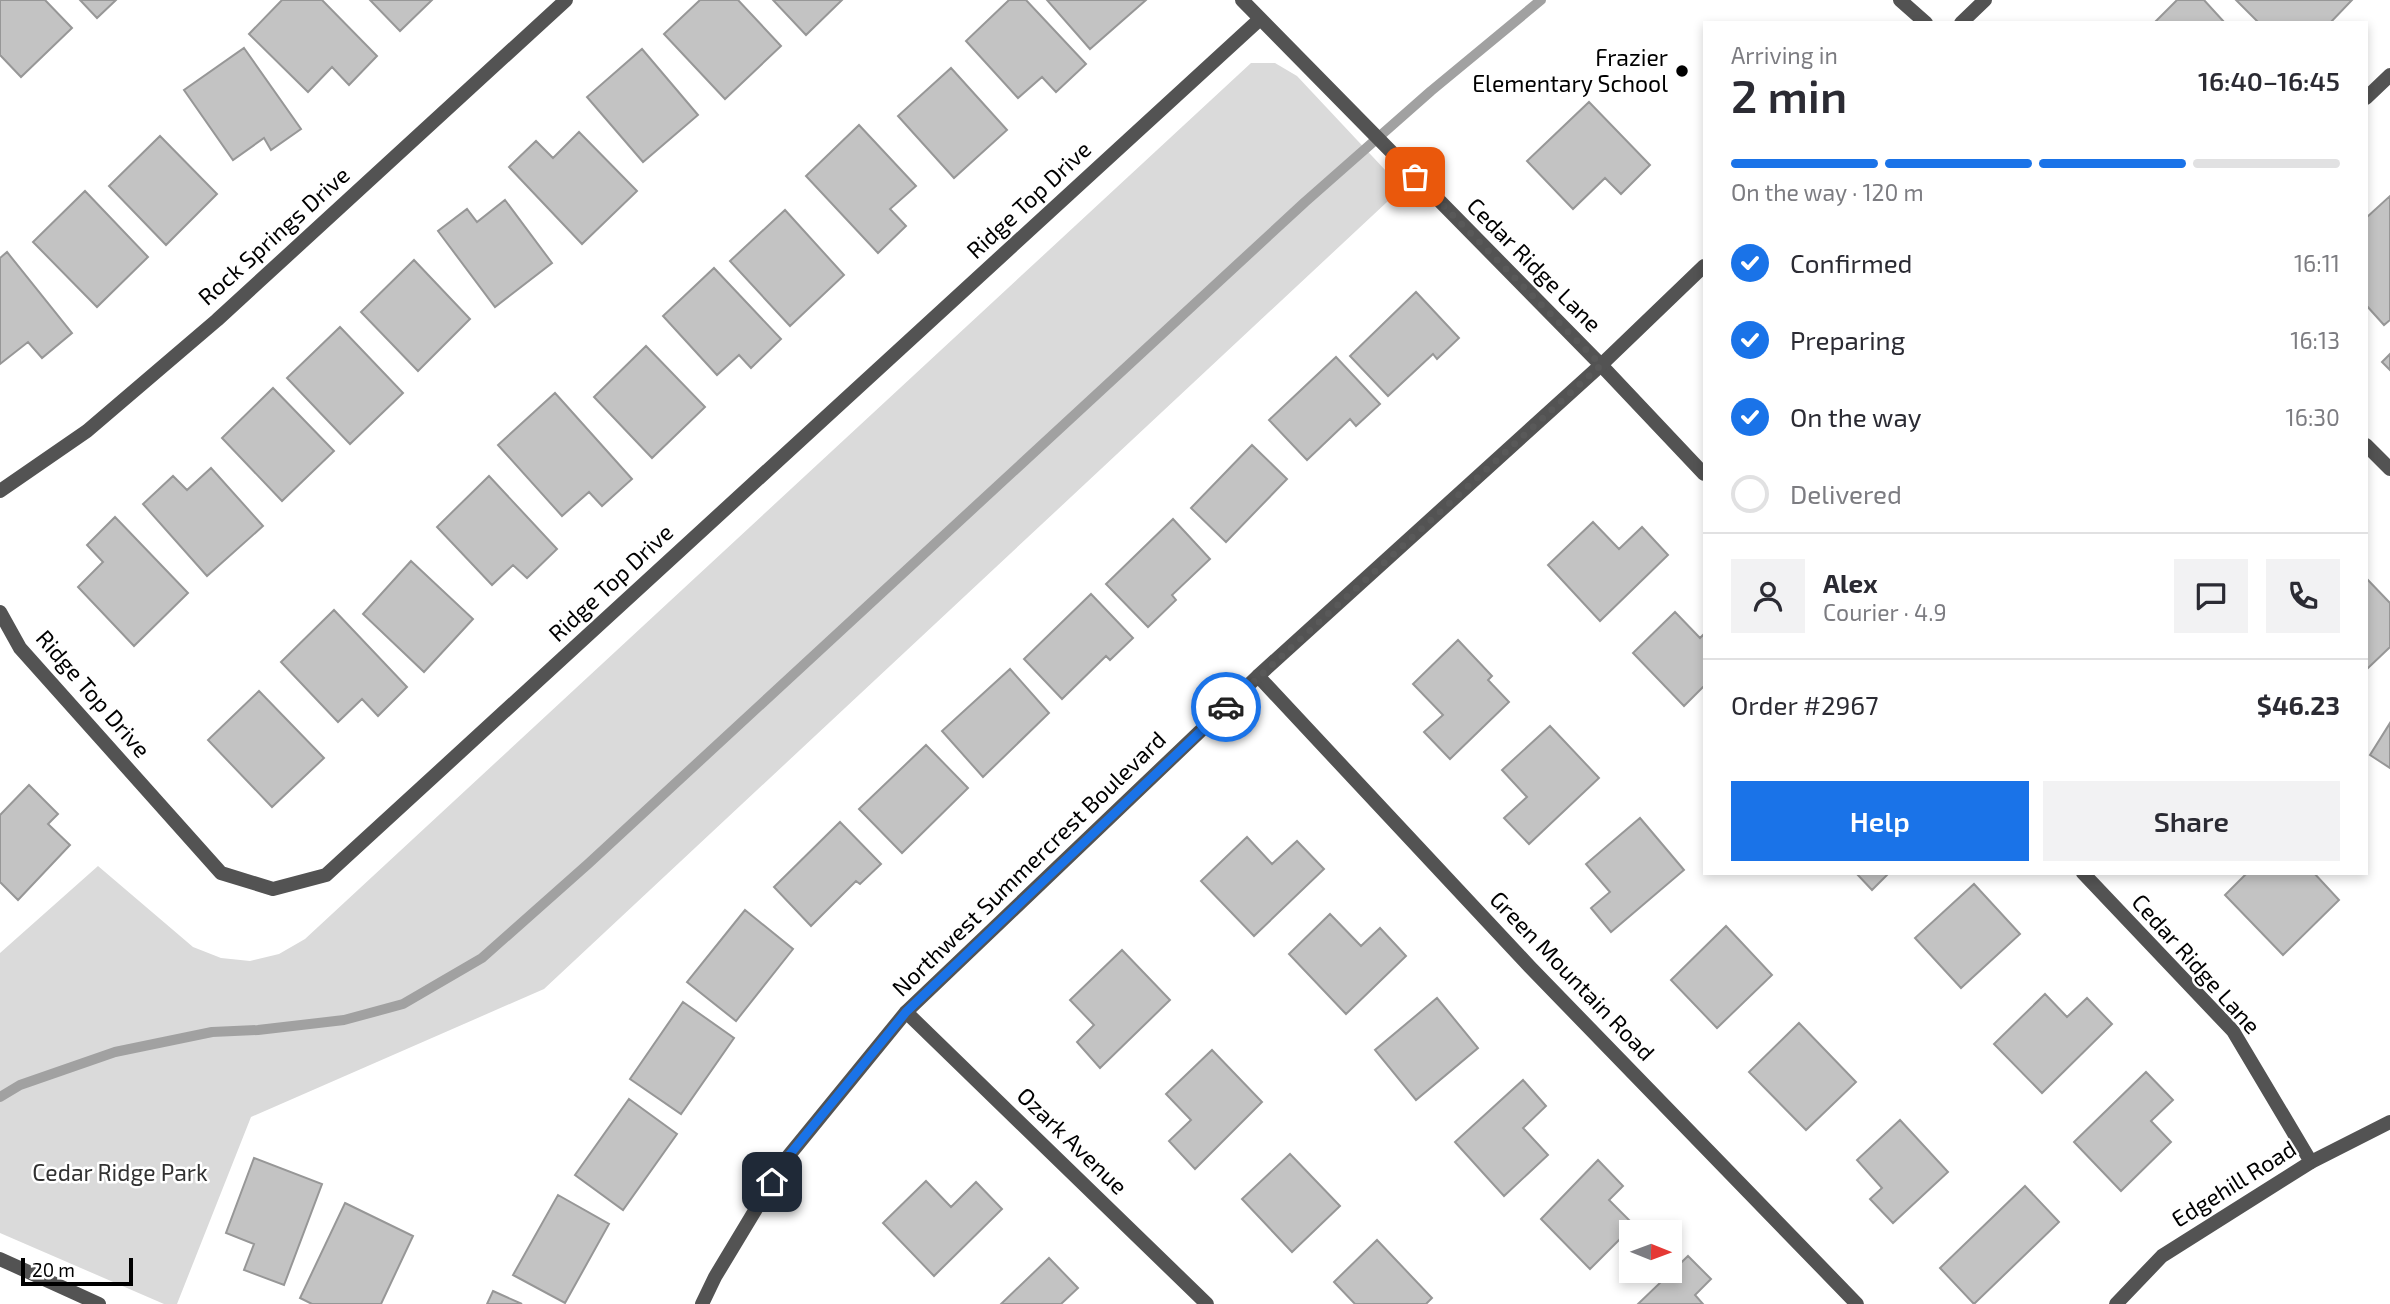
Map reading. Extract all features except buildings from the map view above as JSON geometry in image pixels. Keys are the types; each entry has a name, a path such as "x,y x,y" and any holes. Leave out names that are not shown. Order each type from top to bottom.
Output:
{"street":[{"name":"Rock Springs Drive","path":"0,491 87,431 217,320 566,0"},
{"name":"Cedar Ridge Lane","path":"1242,0 1601,365 1703,473"},
{"path":"1900,0 1924,21"},
{"path":"1963,21 1985,0"},
{"name":"Ridge Top Drive","path":"0,612 20,648 222,873 273,889 326,875 1260,19"},
{"path":"2368,96 2390,75"},
{"name":"Northwest Summercrest Boulevard","path":"702,1304 715,1277 786,1159 906,1012 1258,676 1601,365 1703,267"},
{"path":"2368,447 2390,469"},
{"name":"Green Mountain Road","path":"1258,676 1530,967 1857,1304"},
{"name":"Cedar Ridge Lane","path":"2085,875 2233,1031 2311,1162"},
{"name":"Ozark Avenue","path":"906,1012 1207,1304"},
{"name":"Edgehill Road","path":"2116,1304 2162,1256 2311,1162 2390,1122"},
{"path":"0,1259 70,1298 99,1304"}],"green space":[{"name":"Cedar Ridge Park","path":"1251,63 1275,63 1297,76 1402,188 544,989 251,1117 177,1304 164,1304 0,1233 0,953 98,866 193,947 221,958 250,961 279,954 305,939"}],"waterway":[{"path":"0,1097 20,1085 115,1052 212,1032 258,1030 344,1020 403,1004 482,958 588,864 1305,202 1431,91 1541,0"}],"way so far":[{"path":"1226,707 1601,365 1415,177"}],"place":[{"name":"Frazier Elementary School","path":"1682,71"}],"route":[{"path":"772,1182 786,1159 906,1012 1226,707"}]}
